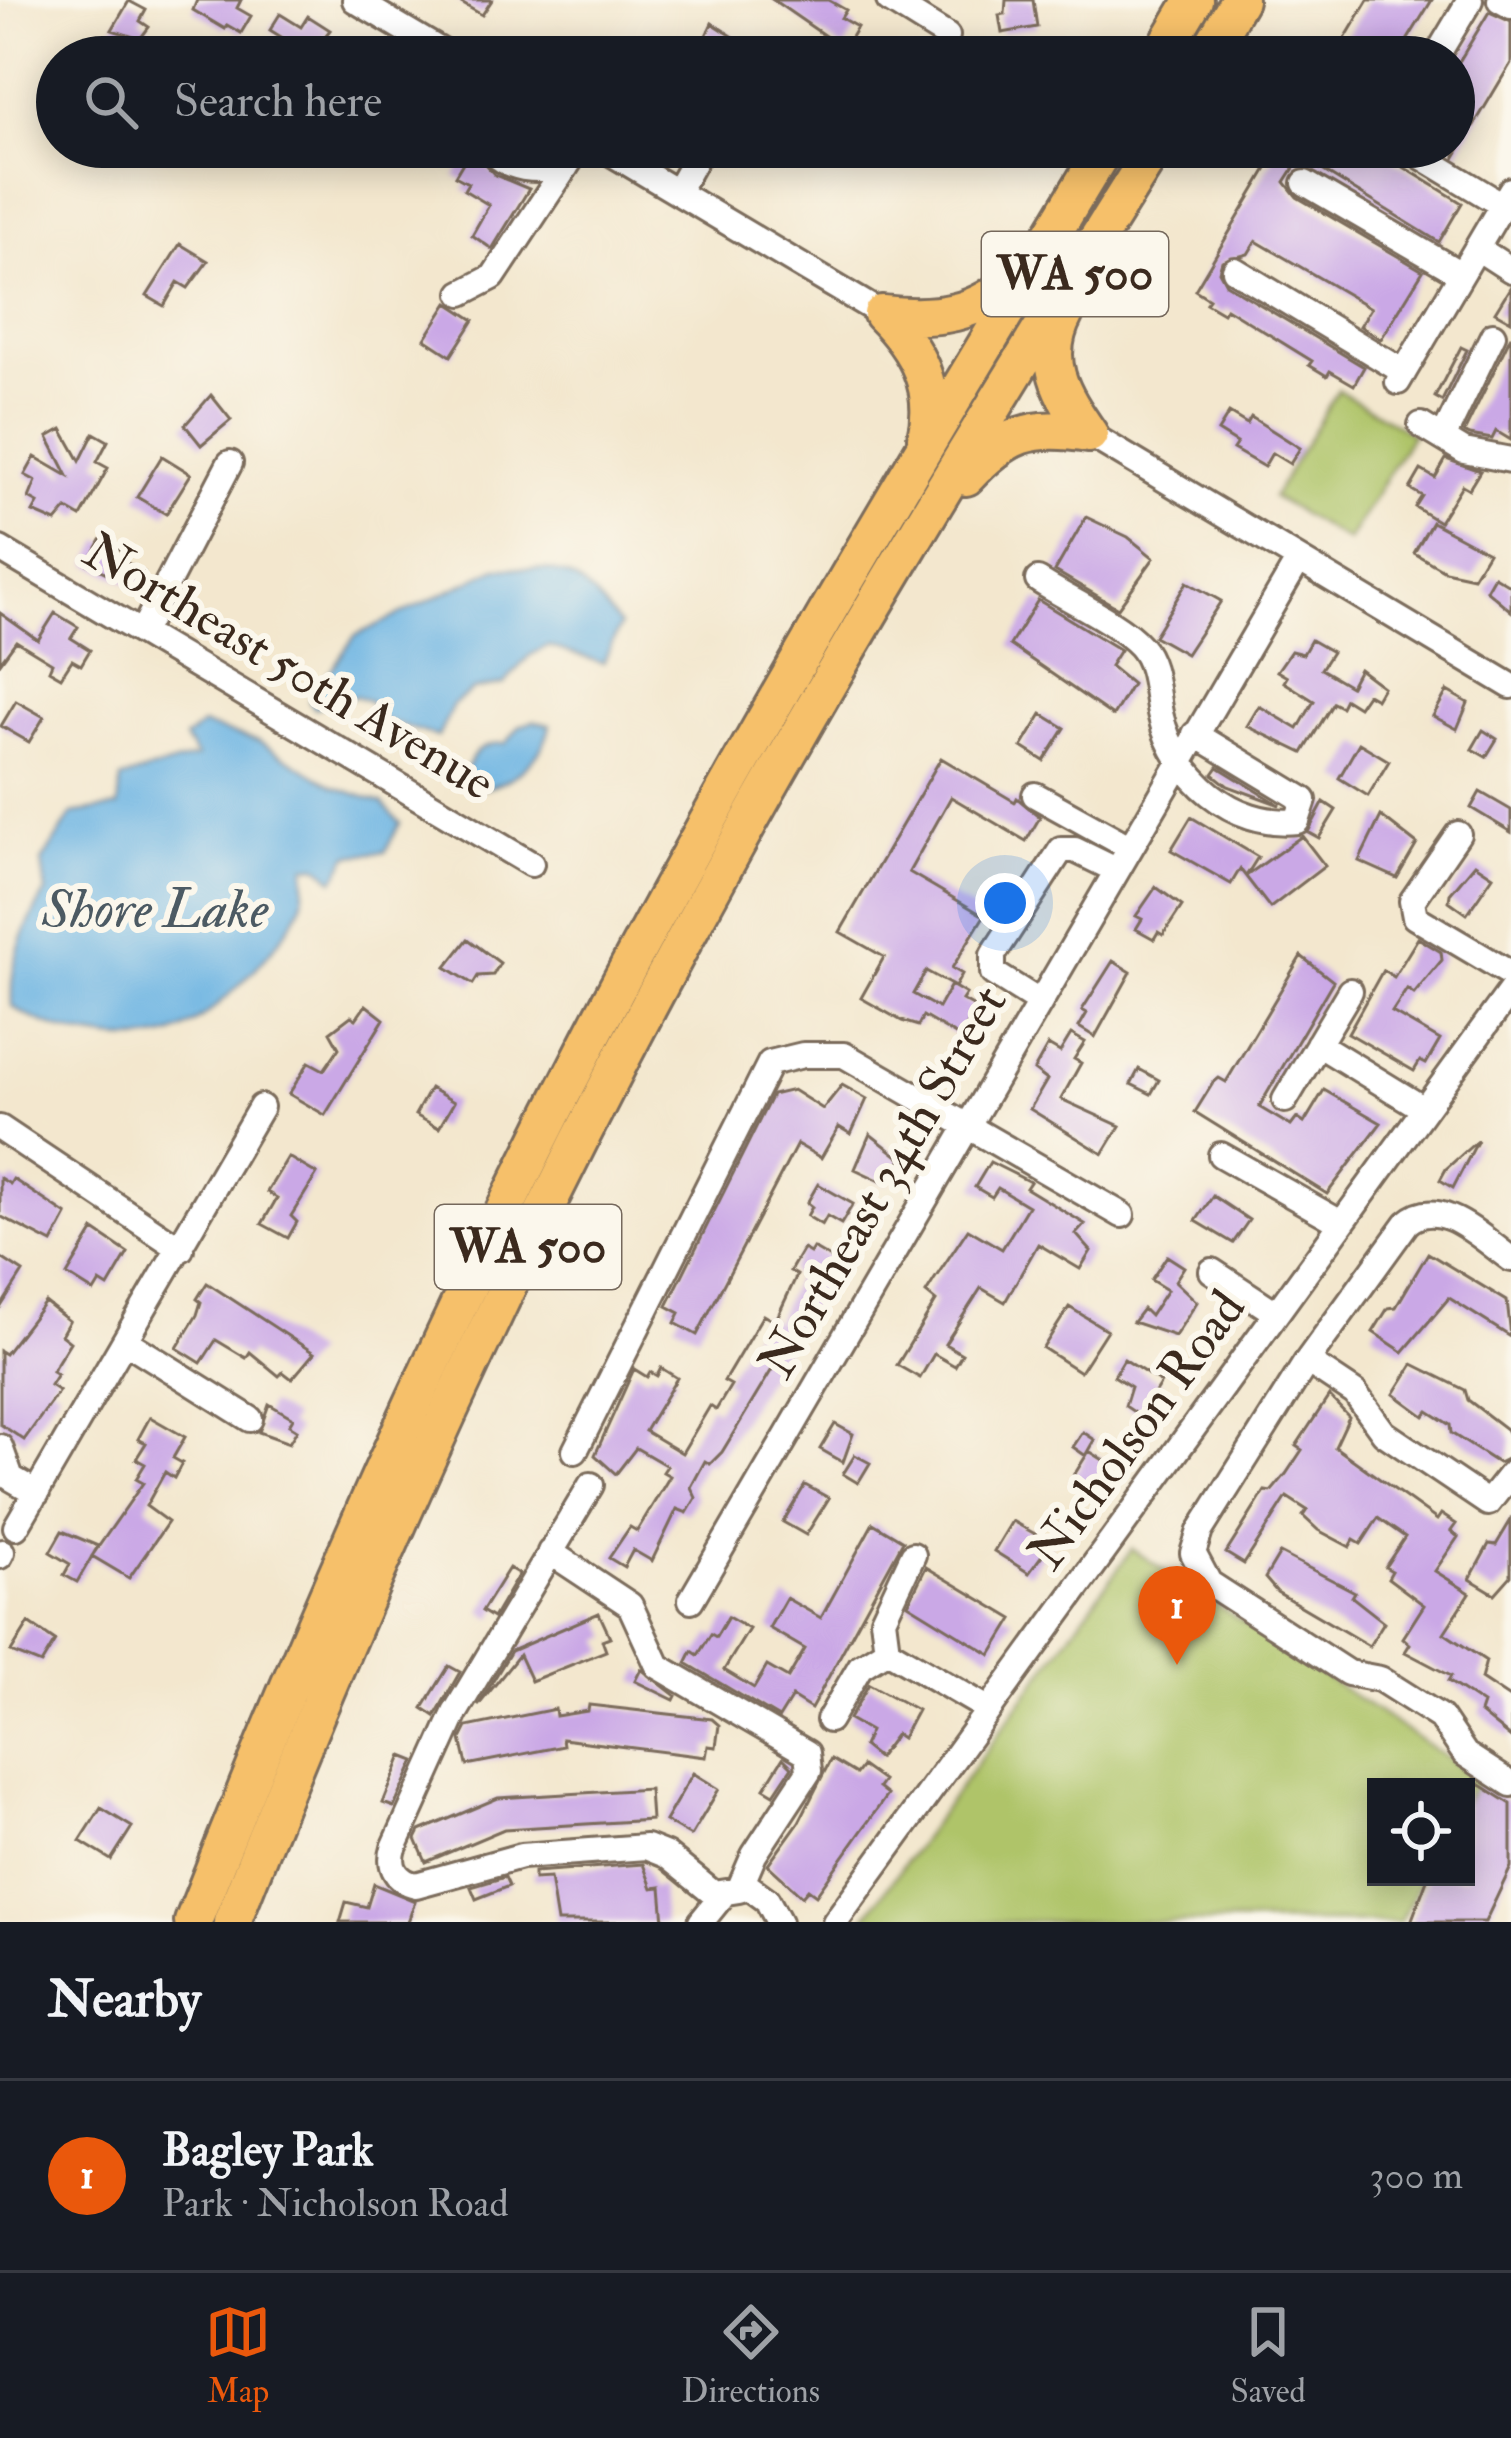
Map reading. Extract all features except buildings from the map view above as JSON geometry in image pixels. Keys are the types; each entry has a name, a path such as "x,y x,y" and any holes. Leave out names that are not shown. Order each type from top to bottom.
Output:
{"highway":[{"path":"1173,36 1194,0"},
{"path":"1218,36 1239,0"},
{"path":"882,314 942,316 993,299 1014,279 1091,168"},
{"name":"WA 500","path":"194,1922 345,1553 535,1149 694,846 924,448 1093,168"},
{"name":"WA 500","path":"232,1922 366,1594 495,1313 680,947 863,629 1141,168"},
{"path":"1089,434 1056,382 1051,338 1142,168"},
{"path":"882,314 903,335 923,370 930,404 924,448"},
{"path":"863,629 965,478 988,453 1030,430 1089,434"}],"street":[{"path":"355,0 416,36"},
{"path":"890,0 947,36"},
{"path":"1449,36 1470,0"},
{"path":"1501,0 1511,6"},
{"path":"462,293 493,277 566,168"},
{"path":"637,168 882,314"},
{"path":"676,192 689,168"},
{"path":"1235,269 1401,377 1507,198 1448,168"},
{"path":"1305,183 1461,274"},
{"path":"1477,248 1511,270"},
{"path":"1493,335 1432,432 1487,459 1511,460"},
{"path":"1089,434 1511,686"},
{"path":"142,632 230,463"},
{"name":"Northeast 50th Avenue","path":"0,549 531,863"},
{"name":"Northeast 34th Street","path":"691,1600 1298,561"},
{"path":"1038,580 1141,646 1156,681 1166,737 1199,788 1240,812 1276,824 1297,821 1304,813 1304,800 1195,734"},
{"path":"1035,795 1129,847"},
{"path":"1458,834 1412,901 1415,917 1511,974"},
{"path":"1040,1002 993,974 993,955 1060,850 1075,850 1116,870"},
{"name":"Nicholson Road","path":"836,1922 1511,990"},
{"path":"1285,1100 1350,991"},
{"path":"1318,1044 1424,1109"},
{"path":"575,1451 770,1063 803,1055 844,1054 1122,1215"},
{"path":"16,1527 262,1108"},
{"path":"0,1129 182,1249"},
{"path":"1221,1155 1341,1223"},
{"path":"1511,1258 1445,1214 1415,1216 1307,1361 1200,1531 1195,1564 1209,1583 1348,1673 1380,1679 1441,1717 1466,1754 1511,1784"},
{"path":"1213,1271 1276,1313"},
{"path":"127,1342 250,1419"},
{"path":"1307,1361 1355,1394 1384,1433 1488,1503 1511,1474"},
{"path":"0,1447 11,1478 37,1493"},
{"path":"591,1485 432,1756 394,1848 395,1873 416,1886 521,1856 646,1847 734,1890 767,1900 779,1922"},
{"path":"550,1552 630,1605 658,1666 807,1753 809,1771 734,1890 701,1922"},
{"path":"887,1651 883,1619 913,1555"},
{"path":"887,1651 988,1709"},
{"path":"829,1720 860,1667 887,1651"}],"green space":[{"path":"1338,390 1412,434 1348,541 1273,497"},
{"path":"1132,1549 1480,1780 1475,1788 1475,1778 1367,1778 1367,1886 1418,1886 1400,1922 862,1922"}],"water":[{"path":"497,568 540,569 580,583 620,626 603,663 548,646 529,656 504,684 473,690 453,705 438,737 382,719 369,701 356,696 314,708 309,701 355,636"},
{"path":"534,721 550,725 540,749 523,769 500,783 476,789 463,776 478,750 506,743 520,726"},
{"name":"Shore Lake","path":"202,725 258,741 335,787 382,803 400,823 385,852 349,855 334,880 318,865 306,866 302,903 281,938 227,997 173,1034 133,1040 89,1036 46,1024 12,1006 19,947 46,892 42,862 72,814 118,807 121,779 197,757 185,739"}],"place":[{"name":"Bagley Park","path":"1177,1665"}]}
